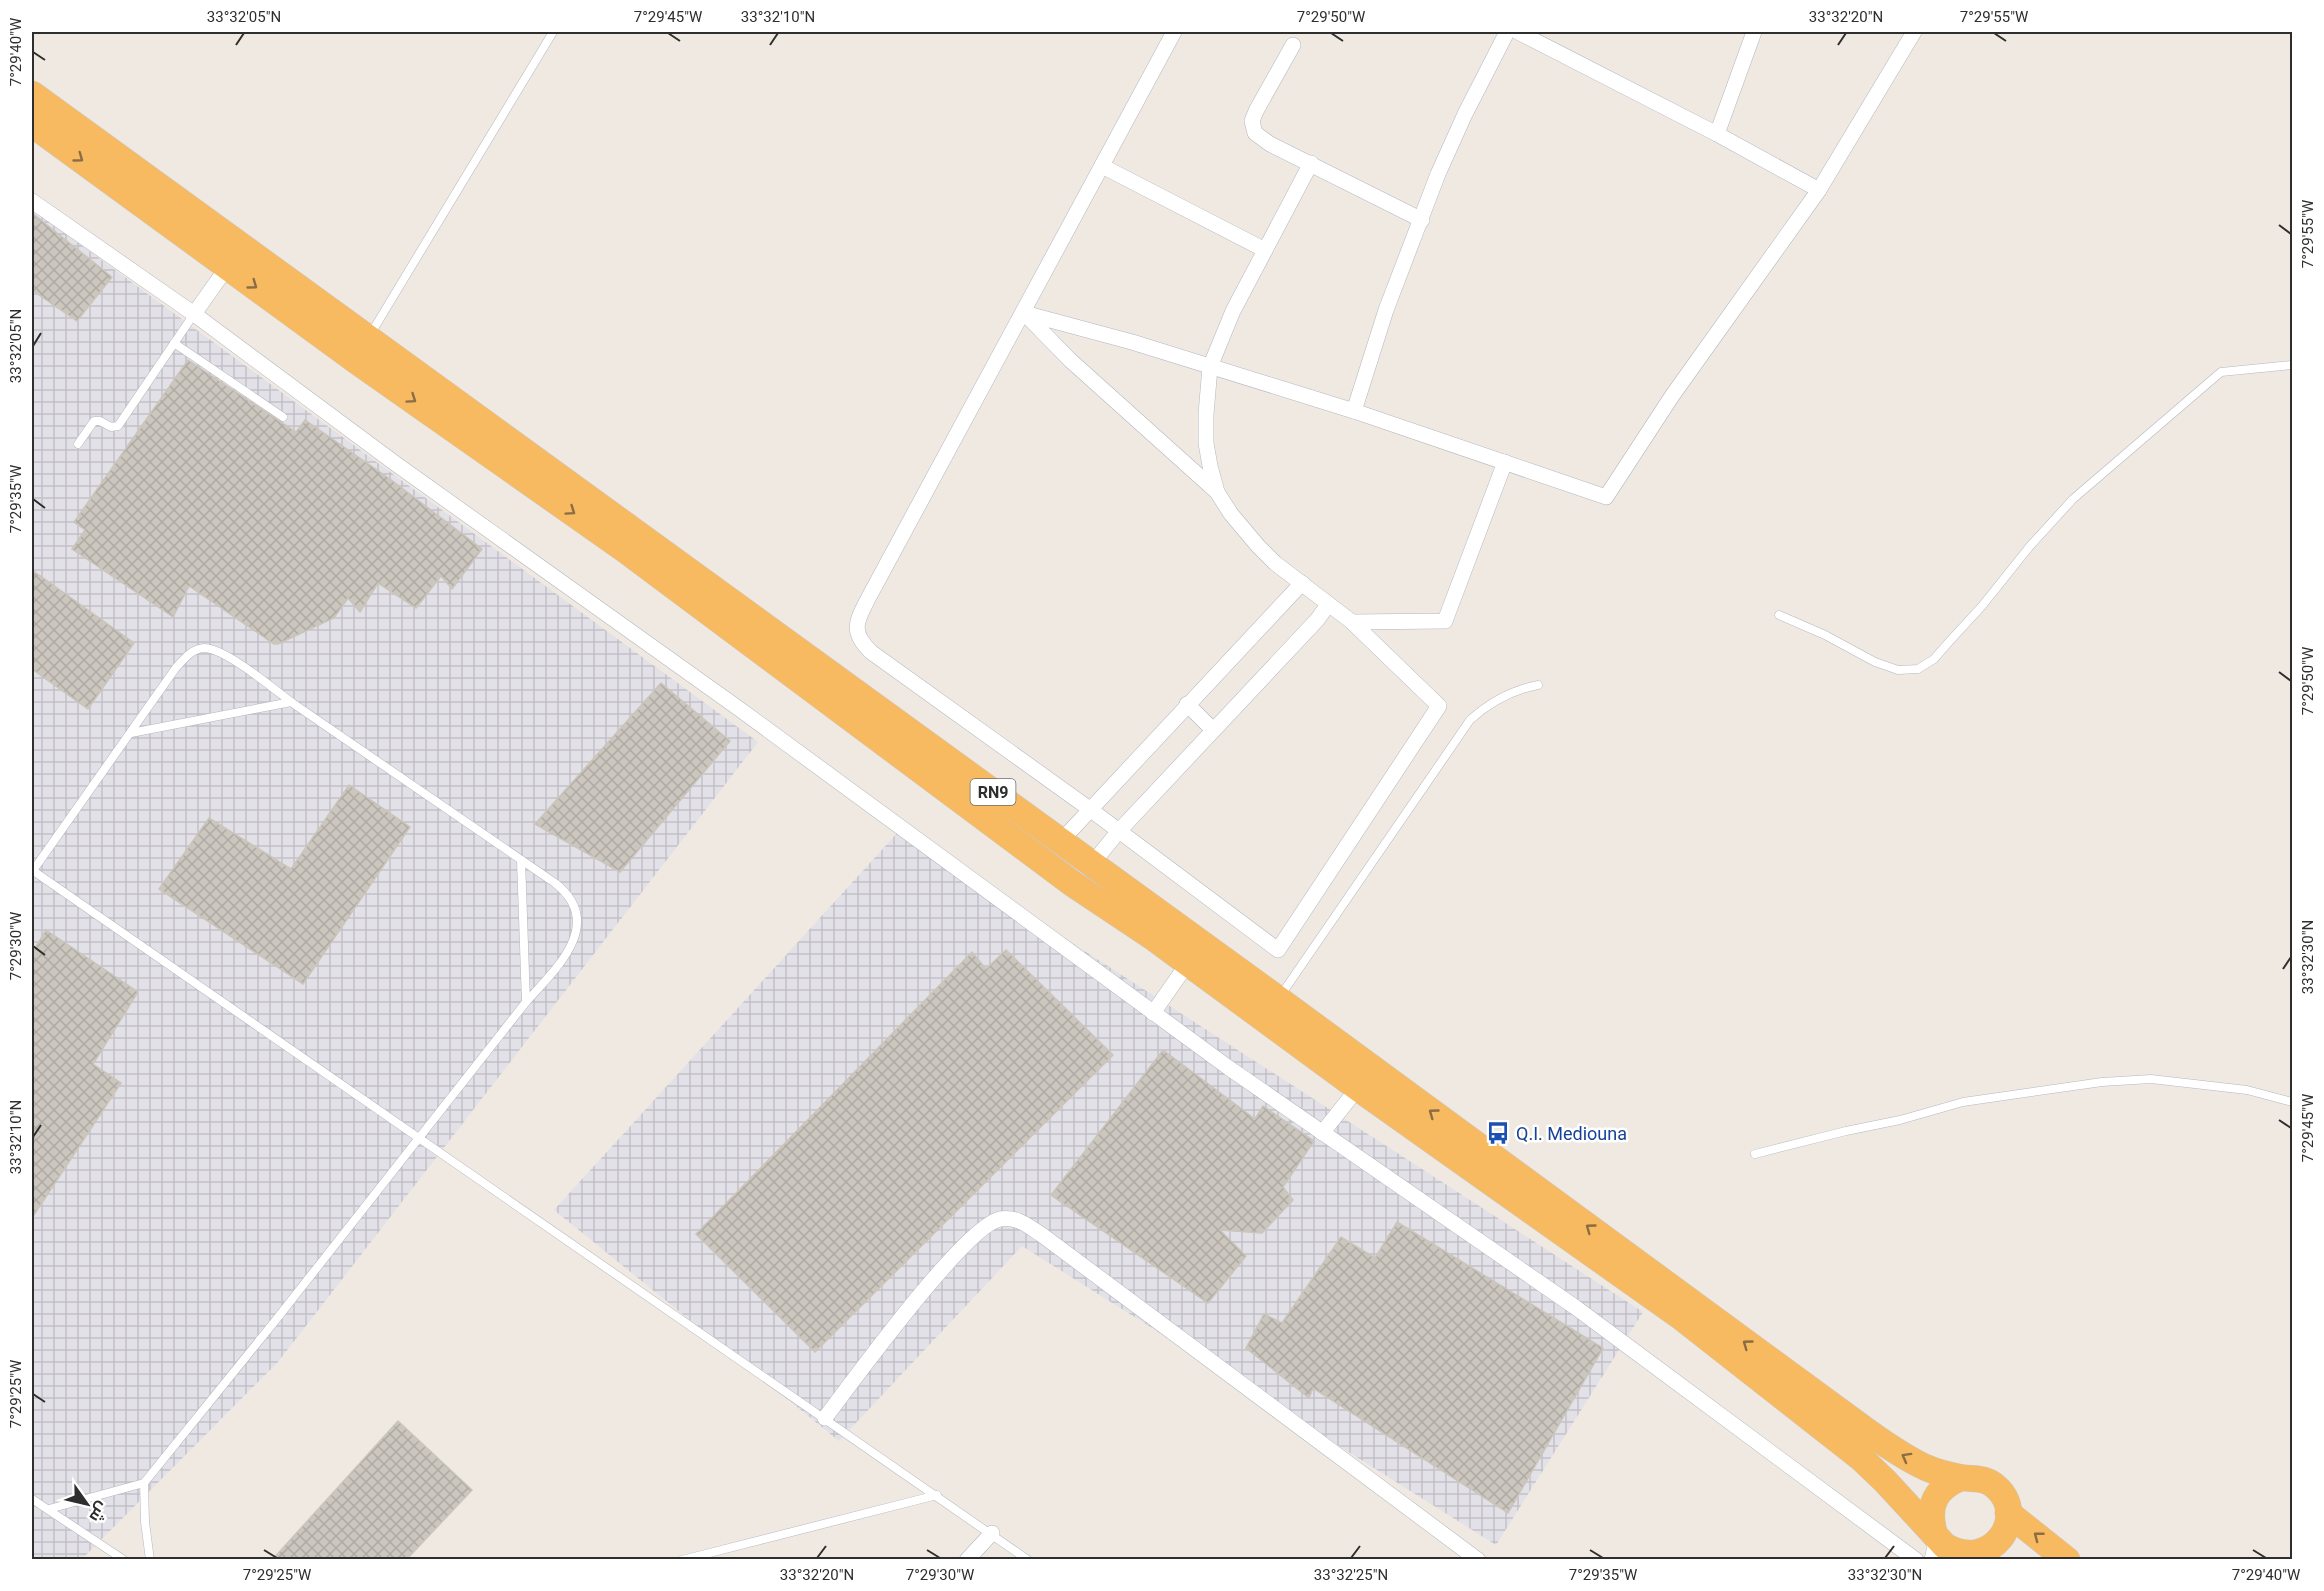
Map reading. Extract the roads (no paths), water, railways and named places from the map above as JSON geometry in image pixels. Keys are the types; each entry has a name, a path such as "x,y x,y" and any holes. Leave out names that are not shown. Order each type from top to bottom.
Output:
{"highway":[{"name":"RN9","path":"32,94 1278,999 1868,1432 1927,1468 1960,1478 1974,1477 1987,1480 1998,1489 2005,1500 2008,1513 2001,1539 1987,1555 1967,1555 1934,1543 1885,1481 1862,1460 1681,1317 1358,1088 1188,963 1063,877 624,549 358,362 32,124"},
{"path":"1934,1543 1930,1519 1932,1505 1938,1493 1948,1483 1960,1478"},
{"name":"RN9","path":"2008,1513 2067,1560"}],"street":[{"path":"1024,313 1070,360 1217,492 1236,522 1258,546 1352,622 1439,706 1278,950 1091,810 871,652 861,643 856,633 860,616 870,595 1174,32"},
{"path":"1354,411 1386,310 1438,174 1465,114 1507,32"},
{"path":"1518,32 1717,134 1819,190"},
{"path":"1717,134 1754,32"},
{"path":"1024,313 1132,342 1354,411 1606,497 1672,396 1819,190 1914,32"},
{"path":"1293,45 1256,111 1252,126 1259,137 1422,220"},
{"path":"1217,492 1206,443 1210,367 1233,311 1311,164"},
{"path":"1102,166 1265,250"},
{"path":"32,201 194,314 396,464 720,694 1153,1013 1322,1133 1575,1307 1916,1560"},
{"path":"194,314 228,266"},
{"path":"1352,622 1445,621 1505,462"},
{"path":"1060,841 1302,583"},
{"path":"1092,864 1118,832 1317,620 1325,609 1326,602"},
{"path":"1187,704 1213,730"},
{"path":"1153,1013 1188,963"},
{"path":"1322,1133 1358,1088"},
{"path":"825,1418 889,1333 964,1244 989,1223 1013,1219 1022,1221 1042,1235 1478,1560"},
{"path":"967,1560 992,1533"}],"lane":[{"path":"368,338 548,34"},
{"path":"78,444 94,422 100,421 111,427 118,426 194,314"},
{"path":"174,343 283,417"},
{"path":"1779,615 1825,635 1875,662 1898,670 1918,669 1934,659 1969,621 2030,546 2073,499 2221,372 2292,365"},
{"path":"49,1509 144,1483 419,1139 526,1002 553,972 568,951 576,931 577,912 572,898 564,890 236,662 205,648 192,653 175,669 32,871 419,1139 992,1533 1028,1560"},
{"path":"1278,999 1470,720 1480,710 1513,691 1538,685"},
{"path":"131,733 291,702"},
{"path":"521,860 526,1002"},
{"path":"1755,1154 1900,1120 1963,1102 2102,1082 2151,1079 2247,1090 2292,1102"},
{"path":"144,1483 145,1522 150,1560"},
{"path":"682,1560 937,1495"},
{"path":"32,1499 124,1560"}],"place":[{"name":"Q.I. Mediouna","path":"1498,1133"}]}
